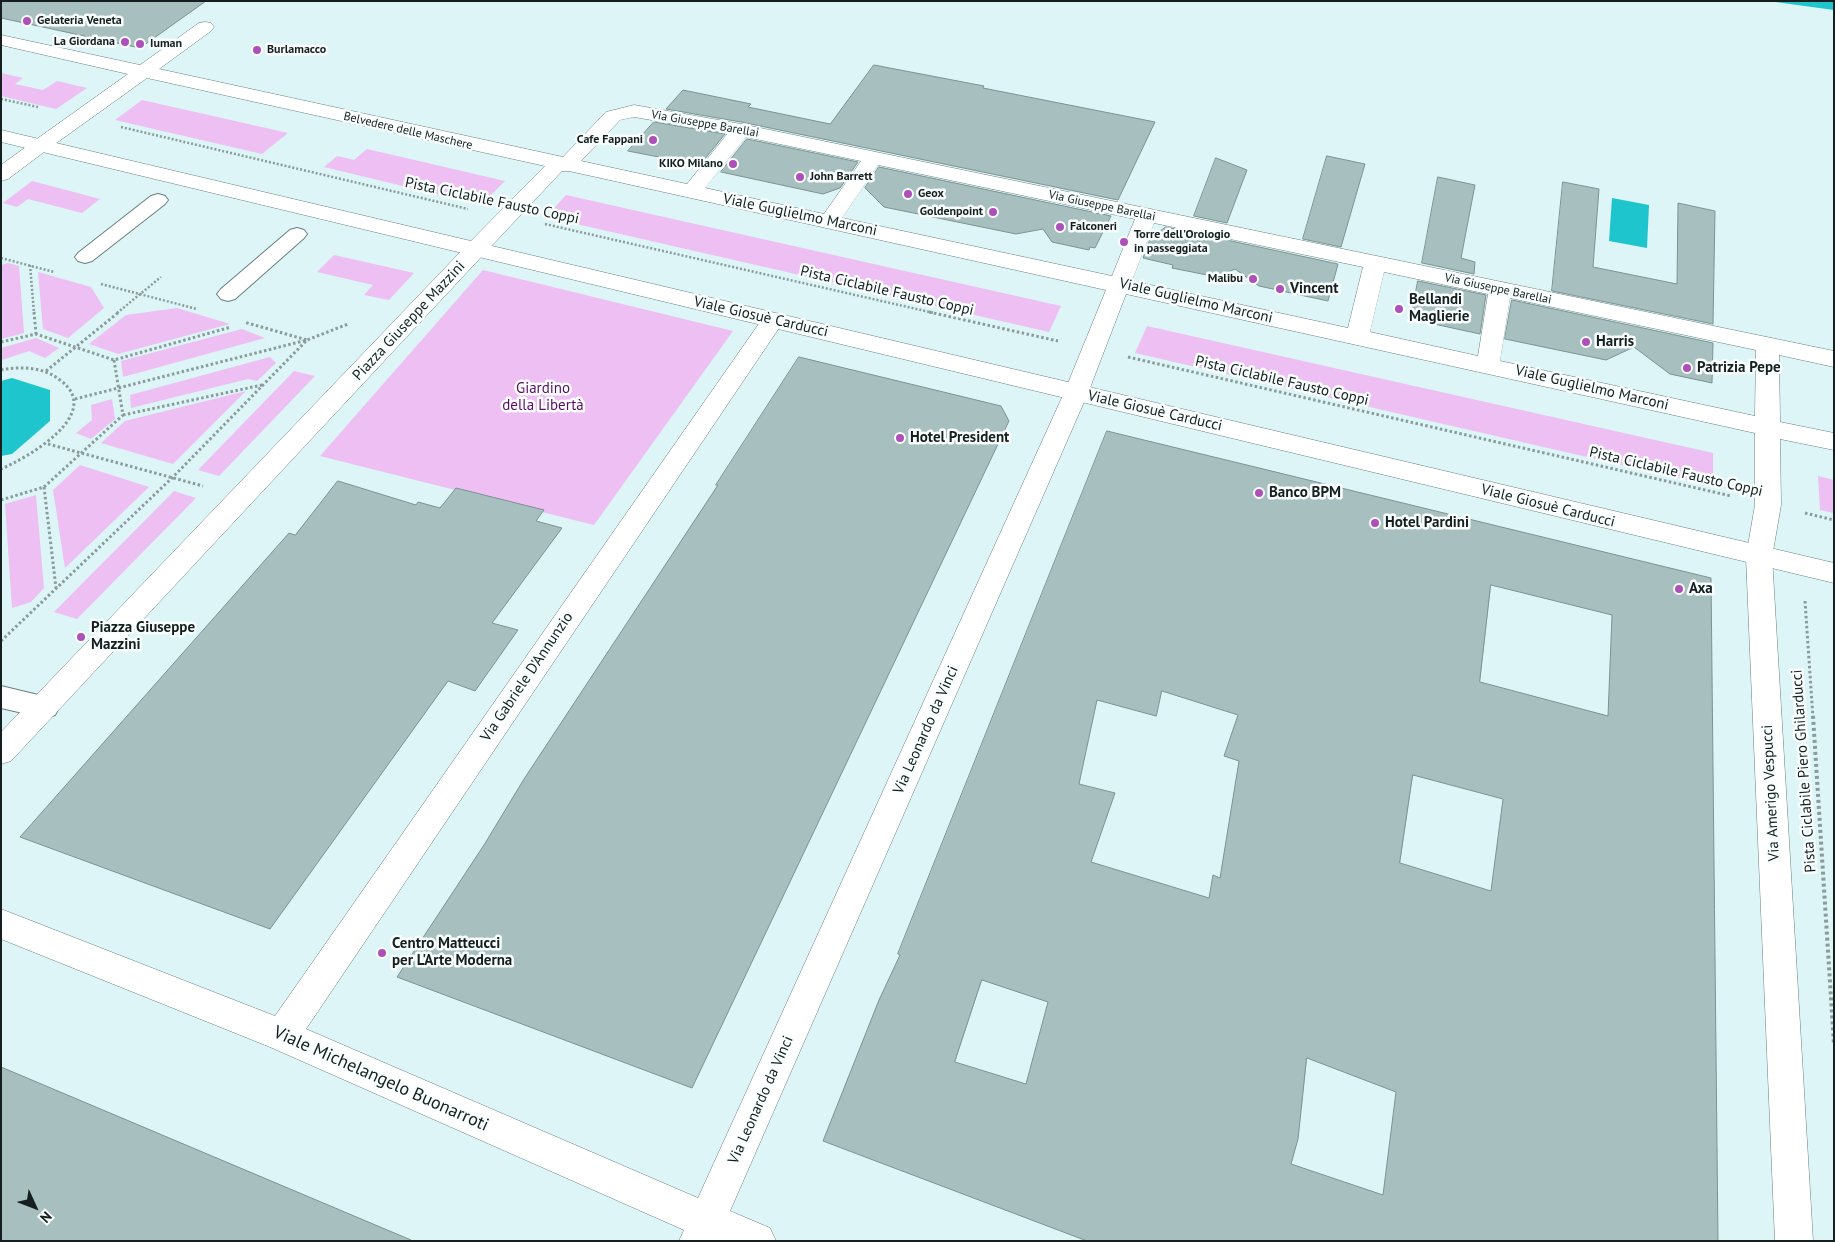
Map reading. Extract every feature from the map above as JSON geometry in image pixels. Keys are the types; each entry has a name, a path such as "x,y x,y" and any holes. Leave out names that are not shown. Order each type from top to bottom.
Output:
{"street":[{"path":"1,175 205,27"},
{"name":"Belvedere delle Maschere","path":"1,40 562,165"},
{"name":"Via Giuseppe Barellai","path":"562,165 613,116 634,111 741,130 1834,358"},
{"path":"691,192 741,130"},
{"name":"Piazza Giuseppe Mazzini","path":"1,136 475,250 1,752"},
{"path":"830,220 873,158"},
{"path":"475,250 562,165"},
{"name":"Viale Guglielmo Marconi","path":"562,165 830,220 1834,442"},
{"name":"Via Leonardo da Vinci","path":"703,1231 1076,393 1146,215"},
{"name":"Viale Giosuè Carducci","path":"475,250 1760,557 1834,573"},
{"path":"1357,338 1375,263"},
{"path":"1488,365 1500,289"},
{"name":"Via Gabriele D'Annunzio","path":"282,1035 773,320"},
{"name":"Via Amerigo Vespucci","path":"1767,345 1768,505 1760,557 1794,1241"},
{"name":"Viale Michelangelo Buonarroti","path":"1,924 282,1035 637,1192 703,1231 757,1241"}],"lane":[{"path":"85,257 158,200"},
{"path":"228,294 297,234"},
{"path":"1,698 44,707"}],"path":[{"name":"Pista Ciclabile Fausto Coppi","path":"1,99 479,211 510,216 1768,505"},
{"path":"1,258 58,272"},
{"path":"30,265 36,334"},
{"path":"46,371 161,277"},
{"path":"95,282 198,310"},
{"path":"236,320 307,340"},
{"path":"1,342 36,334 78,346 114,360 246,322"},
{"path":"75,399 307,340 348,324"},
{"path":"1,641 173,477 307,340"},
{"path":"114,360 124,416"},
{"path":"1,370 27,368 46,371 61,378 71,389 75,399 70,416 62,430 48,444 30,457 1,469"},
{"path":"1,500 44,487 124,416 263,385"},
{"path":"48,444 242,497"},
{"path":"44,487 56,588"},
{"name":"Pista Ciclabile Piero Ghilarducci","path":"1804,566 1834,1045"}],"green space":[{"path":"1,73 23,78 15,84 43,90 57,81 87,88 56,109 1,96"},
{"path":"142,100 288,133 262,154 115,120"},
{"path":"367,149 505,181 481,205 324,167 337,156 354,160"},
{"path":"32,181 100,199 82,213 28,199 17,207 3,203"},
{"path":"566,195 1061,306 1049,332 546,217"},
{"path":"334,255 414,273 389,300 364,295 373,285 317,272"},
{"path":"8,263 19,266 24,333 1,339 1,265"},
{"name":"Giardino della Libertà","path":"483,270 733,331 594,525 320,456"},
{"path":"38,272 91,287 104,308 68,338 43,329"},
{"path":"177,308 230,324 118,354 89,344 126,315"},
{"path":"1147,326 1713,453 1713,486 1135,353"},
{"path":"242,329 265,338 123,377 121,361"},
{"path":"36,338 59,348 45,358 29,351 2,360 1,348"},
{"path":"270,357 276,363 257,381 248,379 131,408 130,395"},
{"path":"294,371 315,376 219,476 198,470"},
{"path":"246,391 173,464 101,443 125,421"},
{"path":"112,399 115,419 91,439 76,433 92,420 91,405"},
{"path":"80,465 149,487 65,568 53,490"},
{"path":"1818,476 1834,480 1834,513 1820,510"},
{"path":"174,491 196,498 77,619 54,612"},
{"path":"36,495 44,588 31,602 12,608 5,504"}],"water":[{"path":"1768,1 1834,1 1834,10"},
{"path":"1612,198 1649,205 1647,248 1609,241"},
{"path":"12,378 50,390 50,421 12,454 1,456 1,381"}],"building":[{"path":"1,1 206,1 140,48 1,18"},
{"path":"874,65 1155,122 1118,200 741,122 666,109 683,90 751,104 748,107 830,124"},
{"path":"654,122 725,134 700,165 628,151"},
{"path":"747,139 858,162 840,188 823,194 721,172"},
{"path":"1327,156 1365,164 1341,247 1303,239"},
{"path":"1216,158 1247,170 1227,223 1194,216"},
{"path":"879,167 1111,216 1095,248 1090,247 1089,250 1052,242 1043,229 1016,234 884,207 865,188"},
{"path":"1438,177 1475,185 1461,258 1475,262 1474,274 1422,263"},
{"path":"1563,182 1599,189 1593,267 1677,284 1678,203 1715,211 1713,324 1552,291"},
{"path":"1166,227 1338,264 1328,301 1259,286 1235,269 1217,277 1172,268 1173,265 1143,258 1150,239"},
{"path":"1418,281 1486,295 1480,334 1411,319"},
{"path":"1512,300 1713,343 1712,383 1670,374 1634,347 1606,360 1505,339"},
{"path":"799,357 1001,406 1009,421 692,1088 397,977 484,845 524,779 718,485 716,485"},
{"path":"1107,431 1711,578 1718,1241 1087,1241 823,1141 879,1000 900,955 898,954","holes":["1491,585 1612,615 1608,716 1480,682","1162,691 1238,715 1224,756 1239,761 1220,878 1213,875 1209,898 1091,862 1115,793 1079,784 1097,700 1156,716","1413,775 1503,799 1491,891 1400,863","982,980 1048,1002 1026,1084 955,1062","1307,1058 1396,1092 1383,1195 1291,1164 1298,1139"]},
{"path":"338,481 416,505 418,502 440,508 456,488 544,510 536,521 562,528 492,623 518,630 475,691 448,681 270,929 20,837 289,533 295,535"},
{"path":"1,1067 411,1240 411,1241 1,1241"}],"place":[{"name":"Gelateria Veneta","path":"27,21"},
{"name":"La Giordana","path":"125,42"},
{"name":"Iuman","path":"140,44"},
{"name":"Burlamacco","path":"257,50"},
{"name":"Cafe Fappani","path":"653,140"},
{"name":"KIKO Milano","path":"733,164"},
{"name":"John Barrett","path":"800,177"},
{"name":"Geox","path":"908,194"},
{"name":"Goldenpoint","path":"993,212"},
{"name":"Falconeri","path":"1060,227"},
{"name":"Torre dell'Orologio in passeggiata","path":"1124,242"},
{"name":"Malibu","path":"1253,279"},
{"name":"Vincent","path":"1280,289"},
{"name":"Bellandi Maglierie","path":"1399,309"},
{"name":"Harris","path":"1586,342"},
{"name":"Patrizia Pepe","path":"1687,368"},
{"name":"Hotel President","path":"900,438"},
{"name":"Banco BPM","path":"1259,493"},
{"name":"Hotel Pardini","path":"1375,523"},
{"name":"Axa","path":"1679,589"},
{"name":"Piazza Giuseppe Mazzini","path":"81,637"},
{"name":"Centro Matteucci per L'Arte Moderna","path":"382,953"}]}
